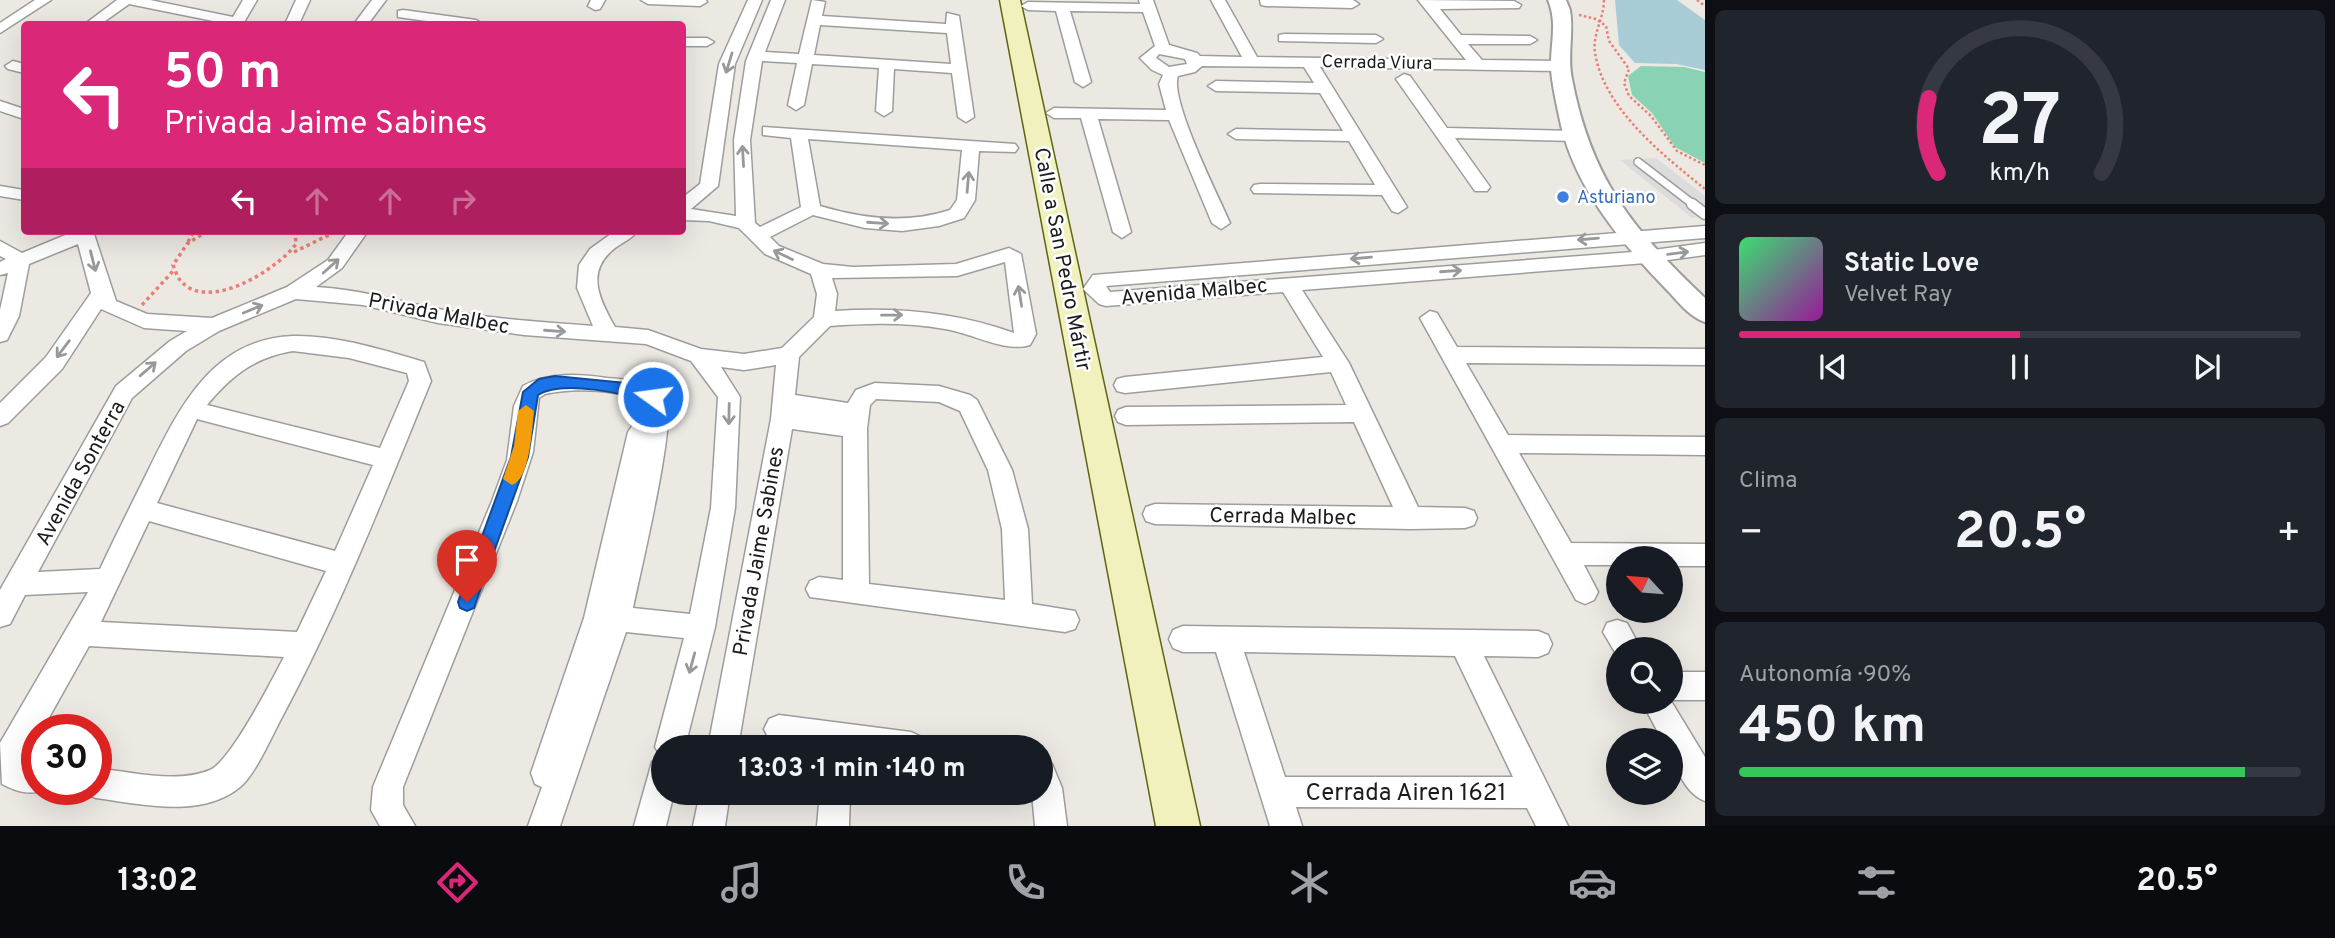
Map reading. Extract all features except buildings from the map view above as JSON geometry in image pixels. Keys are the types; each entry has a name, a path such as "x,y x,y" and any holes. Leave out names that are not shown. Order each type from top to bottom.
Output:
{"main road":[{"name":"Calle a San Pedro Mártir","path":"1019,3 1115,519 1178,826"}],"street":[{"path":"0,29 44,0"},
{"path":"96,21 128,0 227,21"},
{"path":"237,21 250,0"},
{"path":"293,21 303,0"},
{"path":"363,21 379,0"},
{"path":"648,0 699,4"},
{"path":"686,204 709,186 727,64 755,0"},
{"path":"752,230 742,140 755,59 778,0"},
{"path":"1218,0 1251,60"},
{"path":"796,105 811,60 818,2"},
{"path":"1266,2 1356,9 1393,63"},
{"path":"1019,3 1062,7 1148,4 1163,48"},
{"path":"1427,3 1514,5"},
{"path":"1427,3 1477,64"},
{"path":"1062,7 1083,82"},
{"path":"1560,7 1559,66 1574,136 1598,185 1629,236 1646,257 1705,313"},
{"path":"186,21 195,14"},
{"path":"411,18 444,21"},
{"path":"814,20 953,21 966,117"},
{"path":"1284,38 1376,39"},
{"path":"1457,39 1530,40"},
{"path":"686,42 706,42"},
{"path":"1163,48 1187,53 1195,61 1192,69 1172,72 1157,68 1148,58 1149,54 1163,48"},
{"path":"755,59 961,69"},
{"name":"Cerrada Viura","path":"1195,61 1559,66"},
{"path":"1308,61 1398,207"},
{"path":"884,111 887,64"},
{"path":"1172,72 1167,84 1175,115 1221,223"},
{"path":"1404,79 1481,187"},
{"path":"1216,86 1324,88"},
{"path":"0,106 21,113"},
{"path":"1054,113 1175,115"},
{"path":"1088,114 1122,232"},
{"path":"769,131 1009,148"},
{"path":"1442,132 1574,136"},
{"path":"799,133 811,209"},
{"path":"1236,134 1354,136"},
{"path":"752,230 811,209 866,222 913,224 946,219 957,214 966,200 971,147"},
{"path":"1260,189 1387,190"},
{"path":"0,191 21,194"},
{"path":"686,214 709,215 752,230 772,250 820,270 853,273 957,270 1009,254 1014,258 1025,334 1023,340 1016,341 967,323 903,315 824,319"},
{"name":"Avenida Malbec","path":"1705,232 1100,280 1093,289 1106,299 1646,257 1705,249"},
{"path":"0,269 80,235"},
{"path":"0,417 54,363 101,293 86,235"},
{"path":"294,292 335,264 356,235"},
{"path":"608,334 586,296 585,277 589,263 600,250 622,235"},
{"path":"0,247 20,260"},
{"path":"0,335 9,316 20,260"},
{"path":"788,355 824,319 827,294 820,270"},
{"path":"1287,283 1338,363 1364,413 1411,519"},
{"name":"Privada Malbec","path":"101,293 108,306 132,317 162,323 214,325 294,292 363,298 438,316 524,328 648,337 699,356 744,362 788,355"},
{"path":"1430,318 1585,592"},
{"name":"Avenida Sonterra","path":"0,615 20,584 109,414 124,392 178,346 214,325"},
{"path":"34,714 82,633 190,409 210,382 256,351 282,343 304,341 416,368 419,381 343,564 306,645 231,775 217,785 184,790 112,784"},
{"name":"Privada Jaime Sabines","path":"725,735 783,410 788,355"},
{"path":"1450,355 1705,357"},
{"name":"Privada Jaime Sabines","path":"673,735 701,627 723,508 730,408 723,384 699,356"},
{"path":"1125,385 1338,363"},
{"path":"399,826 387,810 388,787 467,602 520,457 531,392 545,383 555,382 636,390 645,410 607,619 544,826"},
{"path":"856,592 856,421 859,402 866,393 875,391 948,395 967,402 1000,470 1015,529 1019,613"},
{"path":"190,409 387,459"},
{"path":"783,410 856,421"},
{"path":"1126,416 1364,413"},
{"path":"1502,444 1705,446"},
{"path":"142,509 245,540 343,564"},
{"name":"Cerrada Malbec","path":"1156,514 1465,518"},
{"path":"1565,554 1705,555"},
{"path":"20,584 107,580"},
{"path":"819,589 1065,620"},
{"path":"528,826 607,619"},
{"name":"Privada Jaime Sabines","path":"607,619 701,627"},
{"path":"82,633 306,645"},
{"path":"1183,639 1538,644"},
{"name":"Cerrada Airen 1621","path":"1226,640 1286,826"},
{"name":"Cerrada Airen 1621","path":"1464,644 1552,826"},
{"path":"1683,686 1705,686"},
{"path":"1663,714 1705,786"},
{"path":"779,729 808,735"},
{"path":"21,737 11,754 13,773 21,777"},
{"name":"Cerrada Airen 1621","path":"1277,792 1536,793"},
{"path":"650,826 655,805"},
{"path":"709,826 713,805"},
{"path":"833,826 834,805"},
{"path":"1049,805 1051,826"}],"lane":[{"path":"1638,162 1705,214"}],"path":[{"path":"1604,0 1595,36 1595,53 1605,83 1634,122 1684,173 1705,189"},
{"path":"1697,0 1705,0"},
{"path":"1697,0 1705,6"},
{"path":"1560,7 1590,16 1606,26 1609,41 1629,69 1625,91 1651,116 1677,151 1705,165"},
{"path":"132,317 174,270 178,255 192,235"},
{"path":"187,244 201,235"},
{"path":"292,253 296,244 295,235"},
{"path":"174,270 181,283 193,288 228,289 265,276 292,253 329,235"}],"green space":[{"path":"1641,66 1684,67 1705,72 1705,163 1675,147 1652,113 1632,95 1628,76"}],"shaded area":[{"path":"1656,158 1705,196 1705,216 1692,218 1620,160"}],"water":[{"path":"1615,0 1677,0 1705,20 1705,70 1676,64 1635,63 1619,45"}],"slow traffic":[{"path":"512,479 523,446 526,411"}],"place":[{"name":"Asturiano","path":"1563,197"}],"route":[{"path":"467,602 520,457 527,398 531,392 545,383 555,382 636,390 653,397"}]}
